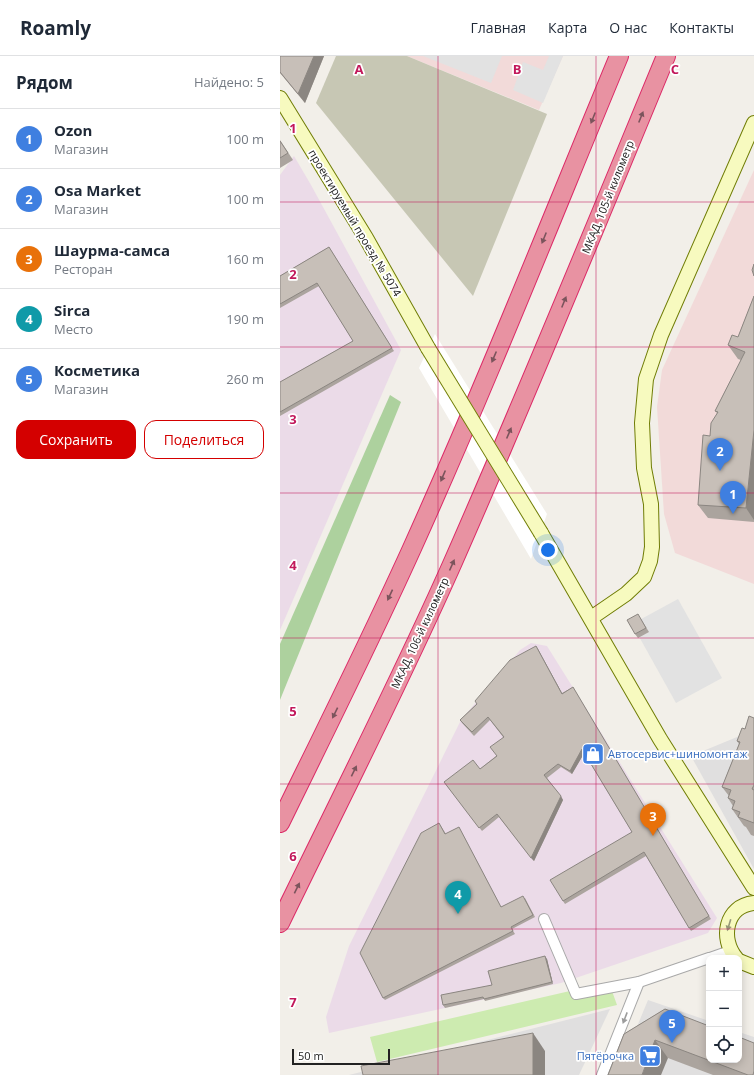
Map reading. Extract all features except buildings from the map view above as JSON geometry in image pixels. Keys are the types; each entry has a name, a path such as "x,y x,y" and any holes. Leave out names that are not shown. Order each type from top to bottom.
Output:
{"highway":[{"path":"280,823 347,688 413,545 510,321 618,56"},
{"name":"МКАД, 105-й километр","path":"549,338 666,56"},
{"name":"МКАД, 106-й километр","path":"280,923 446,577 549,338"}],"street":[{"name":"проектируемый проезд № 5074","path":"280,98 366,238 428,348 591,618 660,739 754,888"},
{"path":"591,618 601,613 626,594 644,577 650,561 652,547 651,504 644,468 642,423 646,379 661,335 754,123"},
{"path":"734,955 726,940 727,928 732,917 740,908 754,903"},
{"path":"544,919 576,994 639,982 706,959"},
{"path":"742,960 754,967"},
{"path":"602,1075 639,982"}],"shaded area":[{"path":"336,56 407,56 547,114 473,296 316,103"},
{"path":"407,56 563,56 539,110"},
{"path":"423,56 502,56 491,83"},
{"path":"549,56 563,56 543,103 513,90 523,62 543,70"},
{"path":"294,156 401,350 280,630 280,175"},
{"path":"754,170 754,584 675,553 664,514 657,407 662,370"},
{"path":"678,599 722,678 676,703 632,624"},
{"path":"531,643 547,646 717,918 708,933 561,983 329,1033 326,1017 349,946 461,720 520,650"},
{"path":"754,730 754,869 691,756"},
{"path":"648,1000 706,1020 706,1063 742,1063 742,1033 754,1037 754,1075 617,1075"},
{"path":"610,1009 579,1075 349,1075"}],"green space":[{"path":"390,395 401,402 280,700 280,644"},
{"path":"570,991 573,999 612,991 617,1005 377,1062 370,1037"}],"pier":[{"path":"435,334 547,514 531,559 419,368"}],"place":[{"name":"Osa Market","path":"720,471"},
{"name":"Ozon","path":"733,514"},
{"name":"Автосервис+шиномонтаж","path":"593,754"},
{"name":"Шаурма-самса","path":"653,836"},
{"name":"Sirca","path":"458,914"},
{"name":"Косметика","path":"672,1043"},
{"name":"Пятёрочка","path":"650,1056"}]}
